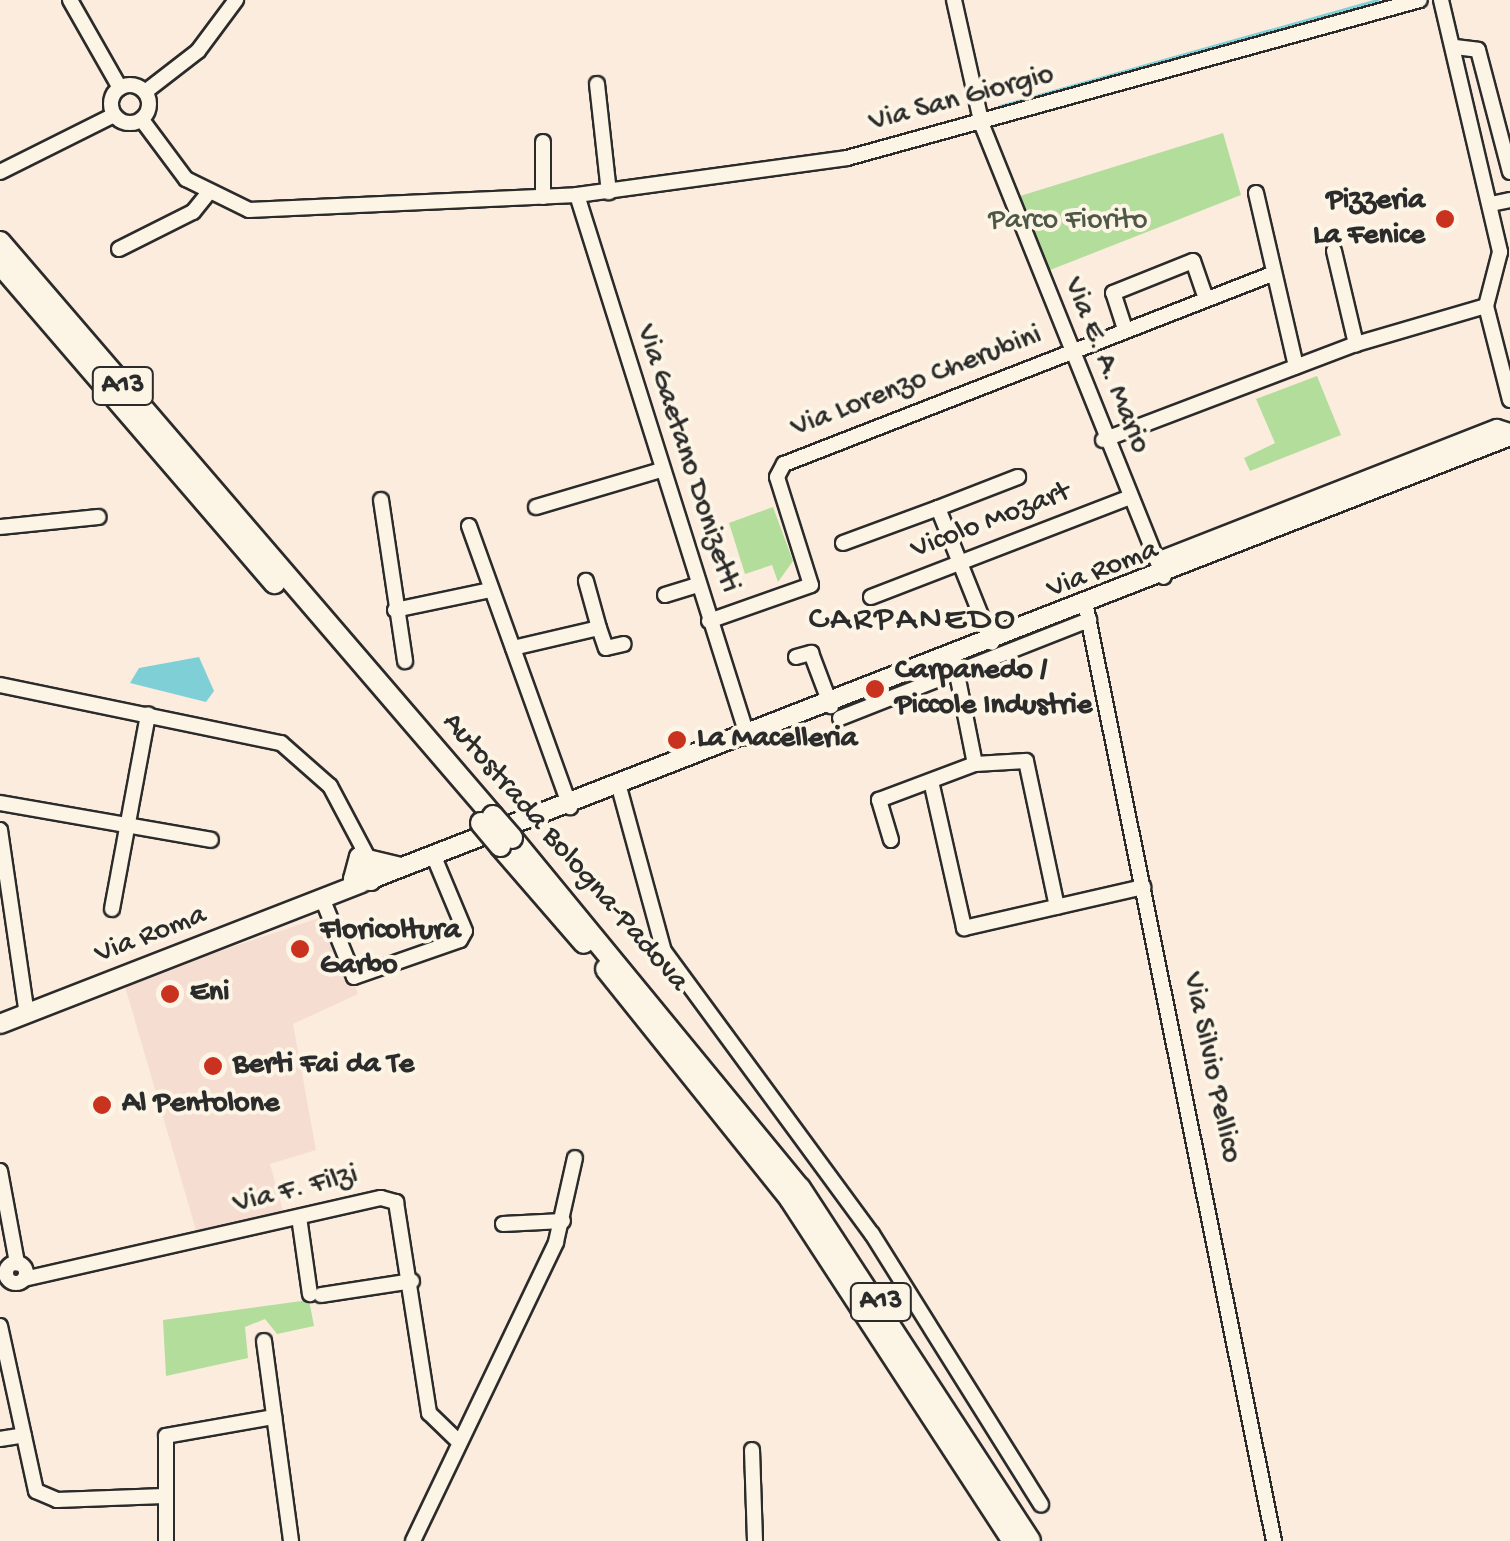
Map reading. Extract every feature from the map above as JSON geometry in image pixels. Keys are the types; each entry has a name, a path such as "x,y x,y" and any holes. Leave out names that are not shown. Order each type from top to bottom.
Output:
{"highway":[{"name":"Autostrada Bologna-Padova","path":"0,242 487,819 702,1084 874,1318 1013,1541"},
{"name":"Autostrada Bologna-Padova","path":"0,264 238,540 487,819"},
{"name":"Autostrada Bologna-Padova","path":"506,842 800,1188 1030,1541"}],"main road":[{"name":"Via Roma","path":"363,869 406,867 748,738 836,712 956,665 992,643 1088,614 1161,568 1510,434"},
{"path":"326,896 363,869"},
{"name":"Via Roma","path":"0,1024 326,896"}],"street":[{"path":"70,0 120,88 114,115"},
{"path":"120,88 144,92 198,51 236,0"},
{"name":"Via E. A. Mario","path":"954,0 982,125 1103,440 1161,568"},
{"name":"Via San Giorgio","path":"1386,10 1401,0"},
{"name":"Via San Giorgio","path":"207,195 276,211 577,196 847,158 982,125 1420,0"},
{"path":"1441,0 1492,204 1500,252 1486,306 1510,400"},
{"name":"Via San Giorgio","path":"1386,10 1446,17"},
{"path":"1455,47 1478,50 1510,172"},
{"path":"598,84 609,192"},
{"path":"142,120 144,92"},
{"path":"0,172 114,115 142,120 207,195 182,220 119,248"},
{"path":"1474,124 1496,118"},
{"path":"543,142 543,197"},
{"path":"1256,192 1296,366"},
{"name":"Via Gaetano Donizetti","path":"577,196 748,738"},
{"path":"1492,204 1510,200"},
{"path":"1334,252 1356,344"},
{"path":"1125,329 1113,293 1194,261 1206,298"},
{"path":"1068,352 1272,274"},
{"path":"1103,440 1356,344 1486,306"},
{"name":"Via Lorenzo Cherubini","path":"708,621 811,585 777,477 784,464 1068,352"},
{"path":"536,507 661,470"},
{"path":"843,543 1018,478"},
{"name":"Vicolo Mozart","path":"871,597 1130,497"},
{"path":"380,500 404,662"},
{"path":"938,508 992,643"},
{"path":"0,527 98,517"},
{"path":"470,526 570,806"},
{"path":"586,581 606,648 624,644"},
{"path":"665,594 698,584"},
{"path":"395,610 491,590"},
{"name":"Via Roma","path":"956,665 1088,614"},
{"name":"Via Silvio Pellico","path":"1088,614 1274,1541"},
{"path":"513,648 600,628"},
{"path":"796,657 810,653 836,712"},
{"path":"956,665 975,764"},
{"path":"0,685 255,734 300,753 351,830 363,869"},
{"path":"112,909 148,714"},
{"path":"891,840 879,800 975,764 1026,761 1057,906"},
{"path":"931,781 964,928 1144,887"},
{"path":"619,788 652,931 872,1234 1041,1504"},
{"path":"0,819 8,804 211,840"},
{"path":"0,830 27,1014"},
{"path":"326,896 354,978 460,940 465,931 434,857"},
{"path":"413,1541 456,1438 563,1220 575,1158"},
{"path":"0,1171 24,1280 4,1280"},
{"name":"Via F. Filzi","path":"24,1280 299,1216 396,1202 412,1282 429,1413 456,1438"},
{"path":"299,1216 316,1294 412,1282"},
{"path":"503,1224 563,1220"},
{"path":"4,1280 18,1263"},
{"path":"0,1326 24,1435 43,1497 164,1496"},
{"path":"264,1342 288,1541"},
{"path":"166,1541 162,1451 173,1431 274,1417"},
{"path":"0,1439 24,1435"},
{"path":"752,1450 755,1541"}],"shaded area":[{"path":"328,915 358,994 293,1024 316,1150 270,1164 283,1211 198,1237 124,983"}],"green space":[{"name":"Parco Fiorito","path":"1223,133 1241,195 1045,272 1017,197"},
{"path":"1317,376 1341,435 1250,471 1244,458 1275,443 1256,399"},
{"path":"773,507 793,561 778,582 772,565 745,574 729,523"},
{"path":"309,1300 314,1326 277,1334 265,1319 245,1327 248,1358 166,1376 163,1320"}],"water":[{"path":"199,657 214,691 206,702 130,683 139,668"}],"waterway":[{"path":"1000,106 1377,0"}],"place":[{"name":"Pizzeria La Fenice","path":"1445,219"},
{"name":"Carpanedo / Piccole Industrie","path":"875,689"},
{"name":"La Macelleria","path":"677,740"},
{"name":"Floricoltura Garbo","path":"300,949"},
{"name":"Eni","path":"170,994"},
{"name":"Berti Fai da Te","path":"213,1066"},
{"name":"Al Pentolone","path":"102,1105"}],"district":[{"name":"CARPANEDO","path":"913,621"}]}
